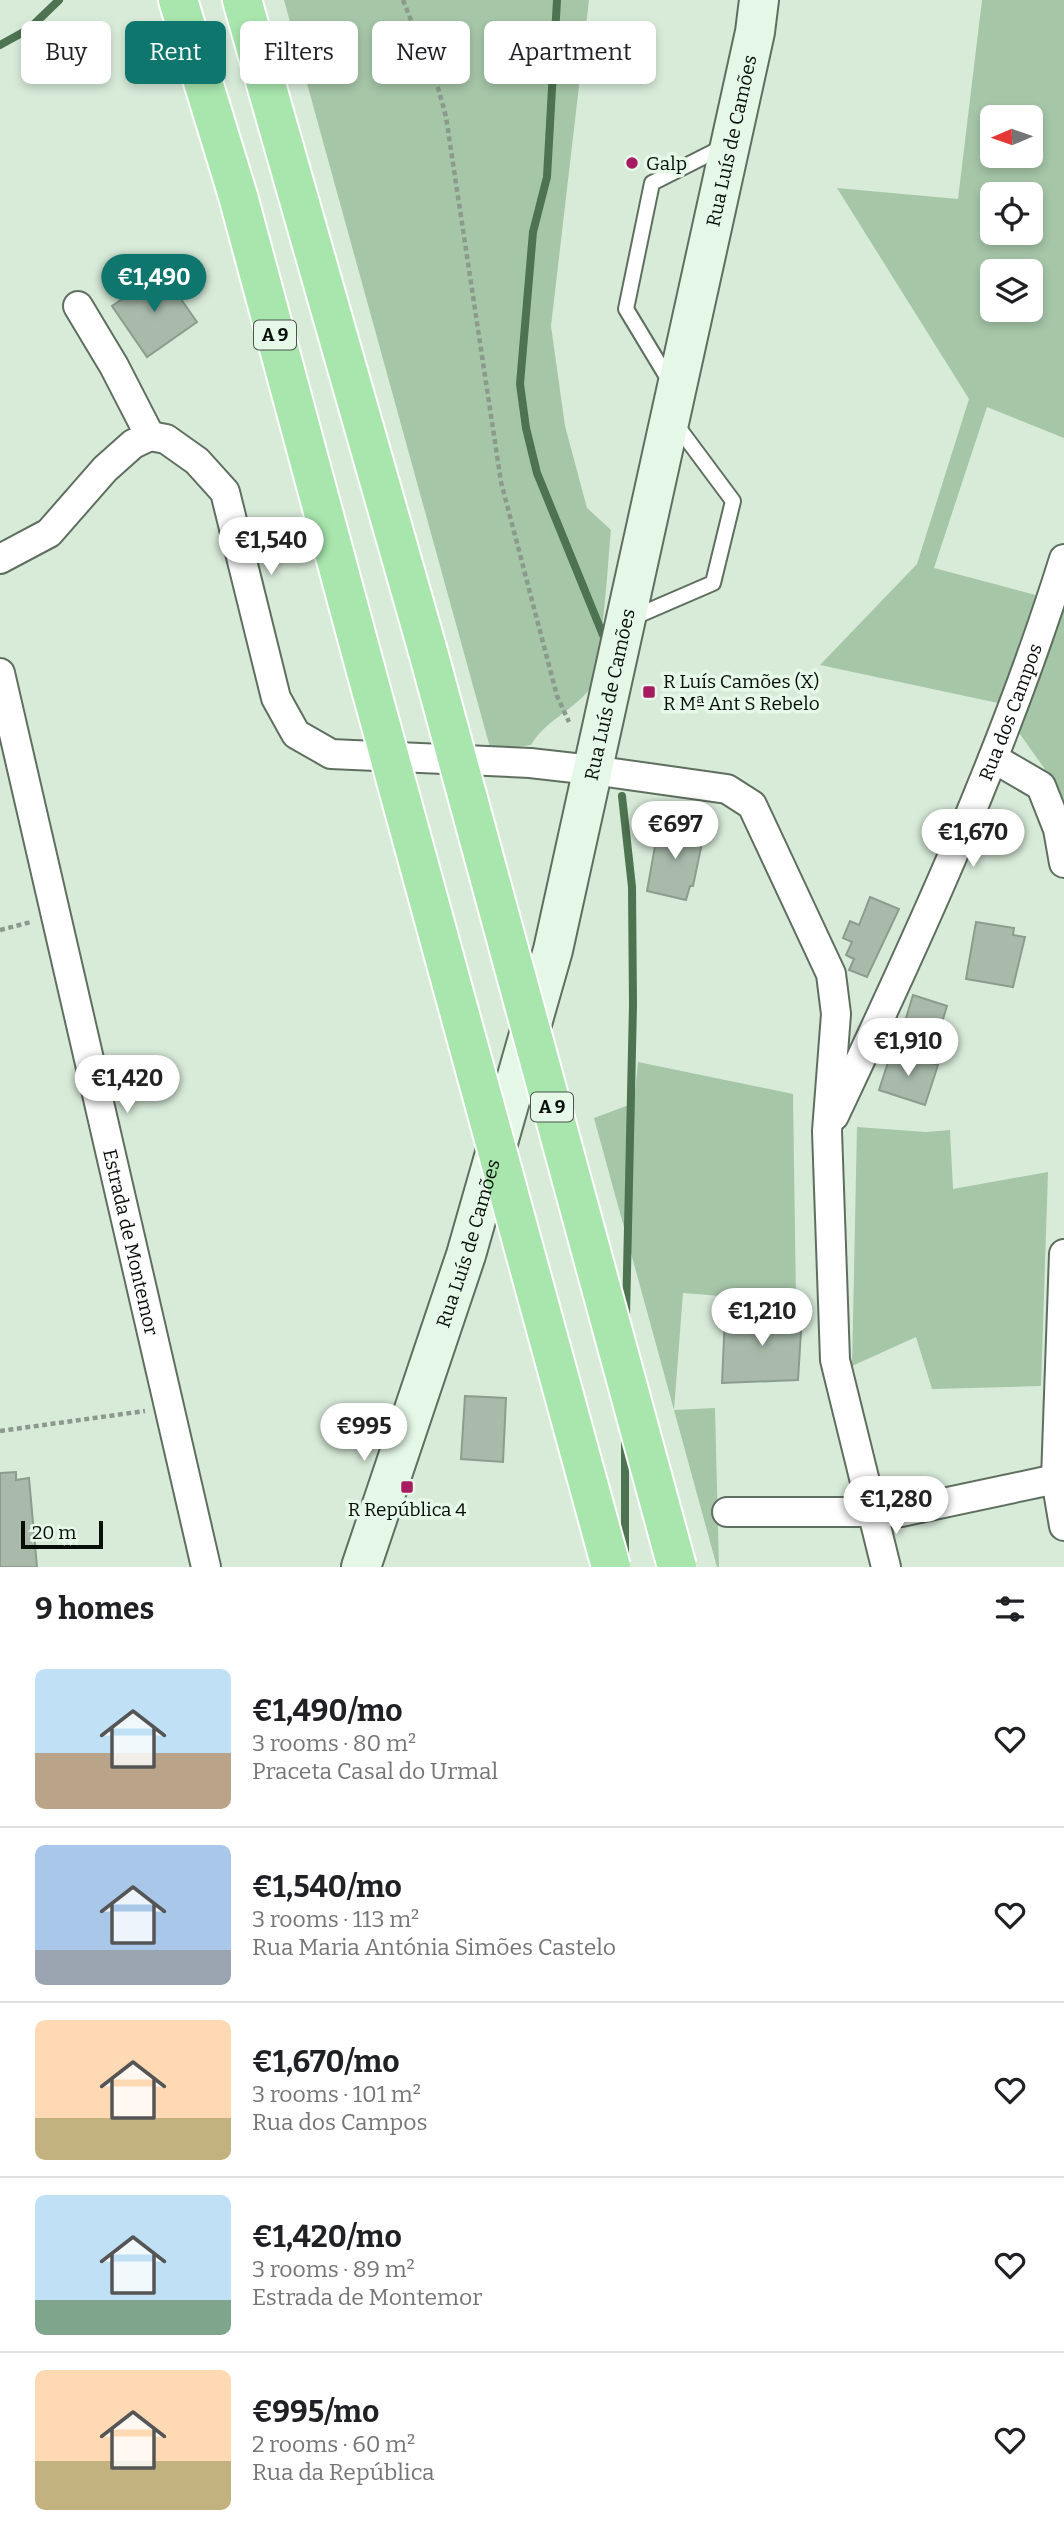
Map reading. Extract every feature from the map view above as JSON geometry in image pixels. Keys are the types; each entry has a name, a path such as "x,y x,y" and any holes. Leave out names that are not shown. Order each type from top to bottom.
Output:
{"highway":[{"name":"A 9","path":"178,0 238,196 611,1567"},
{"name":"A 9","path":"242,0 427,648 677,1567"}],"main road":[{"name":"Rua Luís de Camões","path":"361,1567 466,1255 553,950 731,143 760,0"}],"street":[{"path":"78,306 114,366 150,436"},
{"path":"0,559 49,533 105,469 133,444 150,436 166,439 197,461 225,492 276,698 296,734 331,754 530,763 592,770 727,789 752,806 831,974 836,1014 827,1131 835,1360 886,1567"},
{"name":"Rua dos Campos","path":"827,1131 915,945 993,758 1064,559"},
{"name":"Estrada de Montemor","path":"0,673 206,1567"},
{"path":"993,758 1041,786 1058,829 1064,863"},
{"path":"1064,1254 1056,1479 1064,1526"},
{"path":"727,1512 901,1512 1056,1479"}],"lane":[{"path":"624,621 713,583 733,501 673,404 626,309 652,183 731,143"}],"path":[{"path":"403,0 439,91 446,117 501,482 558,696 592,770"},
{"path":"0,1431 170,1407"}],"green space":[{"path":"284,0 589,0 587,21 484,21 484,84 579,84 551,326 565,426 587,508 611,530 601,639 594,679 589,690 544,729 531,745 491,751 307,84 358,84 358,21 290,21"},
{"path":"982,0 1064,0 1064,438 987,407 934,568 1062,602 1064,597 1064,809 1044,768 998,703 820,665 917,564 969,399 837,188 958,199"},
{"path":"638,1062 793,1094 796,1302 683,1293 674,1410 715,1408 719,1567 717,1567 594,1118 634,1103"},
{"path":"857,1127 926,1132 950,1130 953,1189 1048,1172 1041,1386 932,1389 916,1337 852,1366"}],"building":[{"path":"162,272 197,322 147,357 112,306"},
{"path":"659,824 704,833 693,886 690,886 686,900 647,891"},
{"path":"870,897 899,909 867,977 849,970 854,959 846,955 852,942 843,938 850,921 859,925"},
{"path":"976,922 1014,928 1013,935 1025,937 1013,987 966,979"},
{"path":"913,995 947,1006 934,1049 900,1038"},
{"path":"892,1050 938,1065 925,1105 879,1090"},
{"path":"802,1315 798,1380 722,1383 725,1316"},
{"path":"465,1396 506,1398 503,1462 461,1459"},
{"path":"16,1472 16,1480 29,1478 37,1567 0,1567 0,1473"}],"waterway":[{"path":"0,45 29,29 59,0"},
{"path":"557,0 547,177 533,232 520,384 526,428 537,473 603,635"},
{"path":"622,796 632,887 633,1005 626,1316"},
{"path":"625,1440 625,1554"}],"place":[{"name":"Galp","path":"632,163"},
{"name":"R Luís Camões (X) R Mª Ant S Rebelo","path":"649,692"},
{"name":"R República 4","path":"407,1487"}]}
